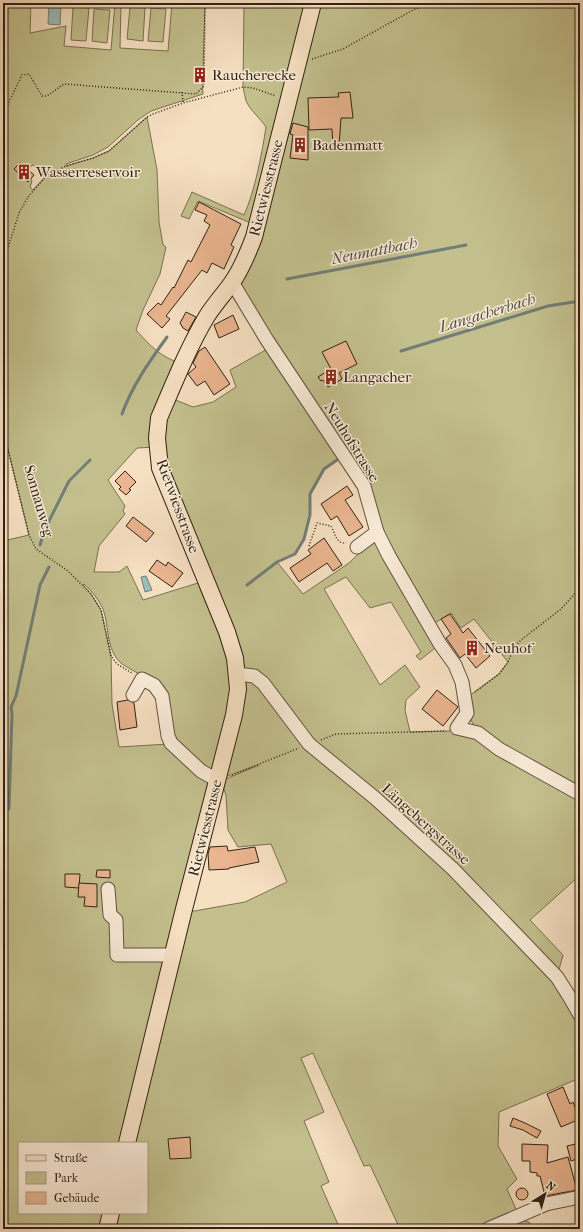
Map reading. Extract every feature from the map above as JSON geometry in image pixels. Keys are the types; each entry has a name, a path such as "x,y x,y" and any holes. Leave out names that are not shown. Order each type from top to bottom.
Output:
{"main road":[{"name":"Rietwiesstrasse","path":"127,1142 173,954 234,715 238,689 235,658 227,632 160,468 156,438 159,418 188,351 208,314 232,282 249,251 258,226 271,167 313,3"},
{"path":"107,1229 111,1214"}],"street":[{"name":"Neuhofstrasse","path":"232,282 272,347 364,486 377,532 389,556 440,644 455,665 462,682 467,713 478,733 499,749 580,794"},
{"path":"352,545 377,532"},
{"name":"Längebergstrasse","path":"237,674 254,676 263,683 309,744 375,798 453,868 557,977 580,1015"},
{"path":"133,695 142,679 154,685 162,696 168,736 171,743 201,771 217,780"},
{"path":"457,728 467,713"},
{"name":"Neuhofstrasse","path":"457,728 478,733"},
{"path":"108,888 110,915 116,920 117,955 173,954"},
{"path":"488,1229 546,1204 580,1197"}],"path":[{"path":"3,109 22,75 29,74 42,96 47,96 64,84 196,94 204,86 205,3"},
{"path":"298,60 314,59 343,49 414,10 432,3"},
{"path":"3,254 8,248 19,213 28,197 48,174 109,151 146,117 183,103 243,87 253,88 289,101"},
{"path":"182,92 183,103"},
{"name":"Sonnauweg","path":"3,429 29,535 36,549 68,571 91,594 101,610 111,656 117,664 142,679"},
{"path":"309,546 317,523 330,526 337,540 342,544 352,545"},
{"path":"465,700 499,674 508,662 515,646 561,609 580,588"},
{"path":"217,780 221,780 336,734 450,731 457,728"}],"green space":[{"path":"3,3 31,3 30,33 66,26 64,46 111,50 115,3 121,3 120,48 168,51 172,3 205,3 203,71 196,71 196,81 202,81 203,94 151,111 139,119 108,147 93,155 66,164 66,166 93,158 109,151 147,117 157,170 159,222 163,245 166,247 160,274 143,310 136,330 162,355 182,364 168,397 193,407 213,402 236,387 230,370 271,347 232,282 261,241 269,202 258,226 198,201 189,219 181,216 192,192 244,215 252,195 266,127 246,101 243,87 244,3 580,3 580,879 578,877 530,920 563,955 557,977 580,1015 580,1078 499,1112 498,1146 517,1179 507,1189 519,1216 488,1229 400,1229 370,1165 364,1166 313,1053 301,1058 324,1112 304,1121 329,1182 321,1186 340,1229 107,1229 111,1214 148,1214 148,1142 127,1142 183,913 245,902 287,882 271,844 238,847 228,830 226,795 221,781 259,765 222,778 237,674 157,447 137,448 108,480 125,506 123,511 125,514 99,546 94,572 119,572 127,566 143,600 198,583 224,646 228,661 231,694 212,772 173,741 158,685 122,664 117,658 110,645 103,609 92,592 84,584 83,585 91,594 101,610 111,656 112,704 119,747 168,744 212,784 123,1142 18,1142 18,1214 106,1214 103,1229 3,1229 3,541 29,535 3,429","holes":["20,163 27,169 33,165 45,177 33,190 30,187 32,181 31,179 14,169","343,455 364,486 378,535 349,563 303,594 277,562 295,554 304,539 310,515 310,494 324,469","346,577 370,608 391,602 421,652 416,656 420,660 440,644 430,626 451,613 461,628 474,619 508,662 499,674 465,699 467,713 478,733 457,728 449,731 410,732 405,710 406,700 420,687 405,665 380,685 324,589"]},
{"path":"73,7 89,8 86,41 71,40"},
{"path":"130,7 145,8 143,41 127,39"},
{"path":"151,8 166,9 163,42 148,41"},
{"path":"94,9 110,10 107,43 92,41"},
{"path":"520,1220 529,1222 534,1229 510,1229 513,1224"}],"water":[{"path":"49,3 61,3 60,25 48,24"},
{"path":"146,576 152,590 145,592 141,577"}],"building":[{"path":"350,92 353,118 341,118 339,146 333,146 332,129 309,130 308,98 339,97 338,93"},
{"name":"Badenmatt","path":"293,123 308,127 308,160 290,158 293,135 290,134"},
{"name":"Wasserreservoir","path":"20,163 34,175 28,182 14,169"},
{"path":"199,202 241,224 231,245 234,247 224,269 212,263 207,273 202,270 166,316 170,319 162,328 147,314 158,303 161,305 173,287 174,288 188,260 191,262 210,225 204,221 207,215 195,210"},
{"path":"186,312 196,317 188,331 183,328 180,323"},
{"path":"233,315 239,329 219,338 214,325"},
{"path":"346,341 357,364 339,373 342,379 328,387 323,380 321,381 318,377 331,369 322,352"},
{"path":"205,347 230,384 214,395 205,381 197,386 188,374 196,367 193,363 199,351"},
{"path":"125,471 136,482 129,489 131,490 126,495 119,489 121,487 115,481"},
{"path":"347,486 353,495 345,500 363,527 349,536 337,516 331,520 321,504"},
{"path":"133,517 154,533 146,542 126,526"},
{"path":"324,538 342,565 333,571 327,563 299,582 290,568 311,554 308,550"},
{"path":"157,560 166,566 168,562 183,573 172,587 149,571"},
{"name":"Neuhof","path":"450,614 463,633 468,628 490,656 476,668 465,654 460,658 446,638 451,634 441,619"},
{"path":"437,690 458,707 443,726 422,709"},
{"path":"128,700 134,703 137,727 120,730 117,702"},
{"path":"227,846 228,851 255,847 259,862 229,869 209,870 208,854 210,847"},
{"path":"97,870 110,870 110,878 96,877"},
{"path":"65,874 80,874 79,888 65,887"},
{"path":"79,883 97,884 97,907 84,906 85,897 78,897"},
{"path":"563,1087 570,1104 573,1102 580,1119 561,1127 547,1094"},
{"path":"513,1118 541,1131 537,1138 523,1130 510,1126"},
{"path":"190,1137 191,1158 170,1159 168,1139"},
{"path":"580,1143 580,1158 571,1161 567,1146"},
{"path":"522,1144 548,1145 547,1163 568,1157 577,1190 545,1196 540,1176 537,1176 537,1173 530,1172 530,1161 522,1161"},
{"path":"524,1188 527,1189 527,1199 520,1200 517,1199 516,1192 517,1189"}],"waterway":[{"name":"Neumattbach","path":"287,279 466,245"},
{"name":"Langacherbach","path":"401,351 548,306 580,301"},
{"name":"Neumattbach","path":"122,414 147,365 167,337"},
{"name":"Neumattbach","path":"40,545 45,529 69,481 90,460"},
{"name":"Langacherbach","path":"247,585 277,562 295,554 304,539 310,515 310,494 324,469 337,460"},
{"name":"Neumattbach","path":"9,809 11,707 16,696 40,585 49,567"}],"place":[{"name":"Raucherecke","path":"200,75"},
{"name":"Badenmatt","path":"300,145"},
{"name":"Wasserreservoir","path":"24,172"},
{"name":"Langacher","path":"331,377"},
{"name":"Neuhof","path":"472,648"}]}
